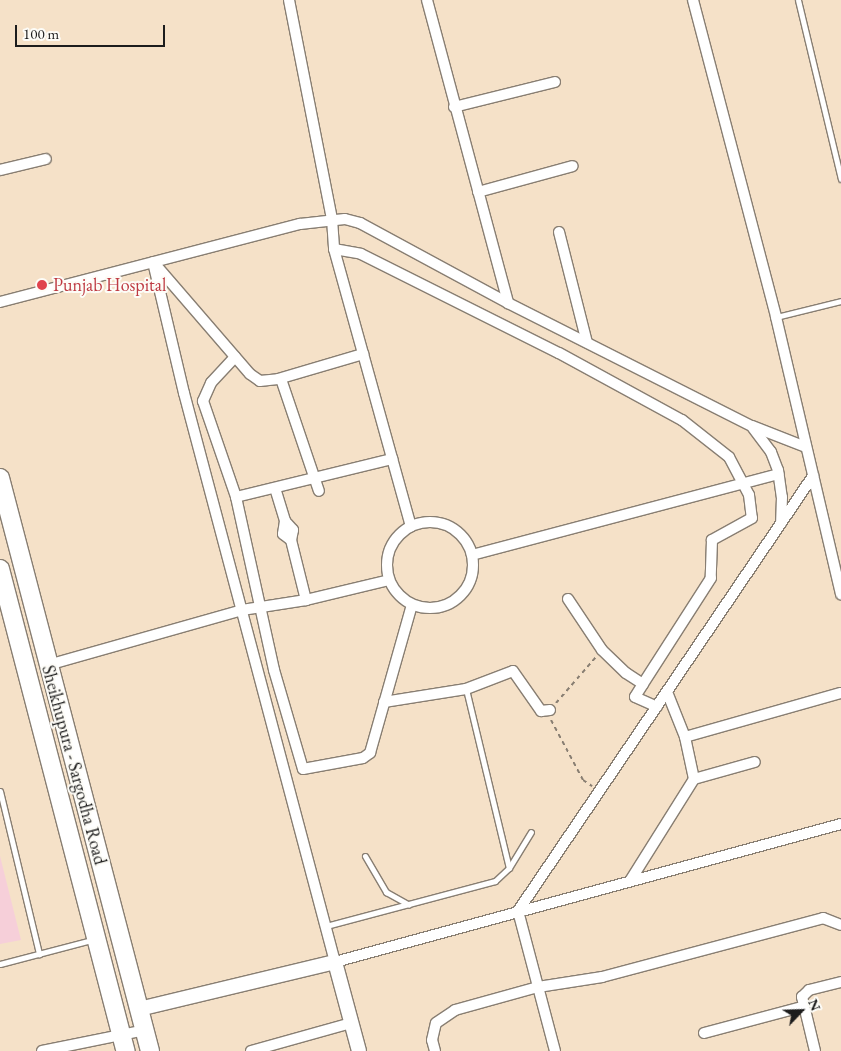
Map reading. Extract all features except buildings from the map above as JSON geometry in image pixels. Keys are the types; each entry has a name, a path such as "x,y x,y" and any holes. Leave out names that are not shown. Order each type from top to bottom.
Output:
{"highway":[{"name":"Sheikhupura - Sargodha Road","path":"0,478 67,740 150,1051"},
{"name":"Sheikhupura - Sargodha Road","path":"0,569 124,1043"},
{"path":"47,745 67,740"}],"street":[{"path":"289,0 332,219 334,248 411,526"},
{"path":"427,0 454,107 508,303"},
{"path":"693,0 776,317 841,594"},
{"path":"454,107 555,82"},
{"path":"0,170 46,159"},
{"path":"478,192 573,166"},
{"path":"0,302 153,262 332,219 360,223 508,303 752,426 806,447"},
{"path":"559,232 587,343"},
{"path":"334,248 361,254 559,354 682,420 729,456 744,483 752,518 712,540 711,578 635,697 657,707"},
{"path":"153,262 235,357 260,381 281,379 363,354"},
{"path":"153,262 184,393 359,1051"},
{"path":"235,357 211,383 203,401 236,497 262,608 274,670 303,769 368,756 412,605"},
{"path":"281,379 319,491"},
{"path":"752,426 771,452 778,474 781,524"},
{"path":"236,497 392,459"},
{"path":"472,555 778,474"},
{"path":"555,1051 518,911 813,476"},
{"path":"275,488 285,522 293,530 291,540 306,600"},
{"path":"427,522 446,525 463,537 472,555 472,575 456,600 437,608 412,605 400,597 389,580 389,550 400,534 411,526 427,522"},
{"path":"48,665 242,610 306,600 389,580"},
{"path":"568,599 602,650 626,673 643,684"},
{"path":"384,702 466,689 513,671 541,711 550,710"},
{"path":"668,692 685,737 694,780"},
{"path":"685,737 841,693"},
{"path":"630,881 694,780 755,762"},
{"path":"139,1009 335,962 841,824"},
{"path":"435,1051 433,1030 447,1014 538,987 602,977 823,918 841,925"},
{"path":"812,1050 802,1007 805,993 841,982"},
{"path":"704,1033 802,1007"},
{"path":"251,1051 352,1023"},
{"path":"42,1051 124,1043 145,1030"}],"lane":[{"path":"798,0 841,179"},
{"path":"776,317 841,301"},
{"path":"466,689 509,868"},
{"path":"0,791 39,954"},
{"path":"326,926 410,906 495,881 509,868 531,832"},
{"path":"365,856 386,892 410,906"},
{"path":"0,964 98,938"}],"path":[{"path":"599,792 583,780 550,722 550,710 602,650"}],"shaded area":[{"path":"0,856 21,940 0,944"}],"place":[{"name":"Punjab Hospital","path":"42,285"}]}
